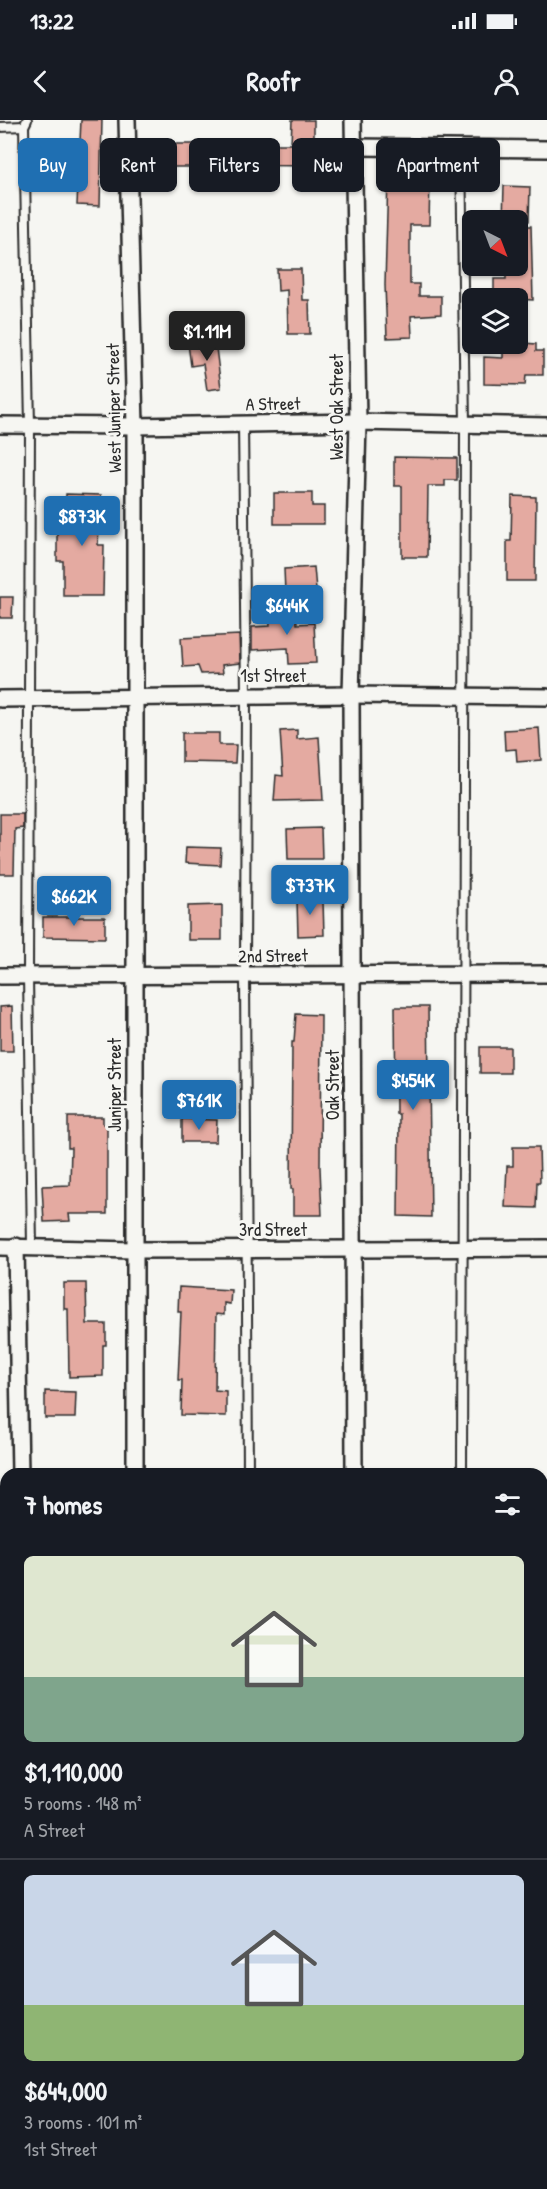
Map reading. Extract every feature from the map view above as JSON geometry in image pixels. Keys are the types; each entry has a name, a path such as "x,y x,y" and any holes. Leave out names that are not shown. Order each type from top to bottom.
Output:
{"street":[{"name":"West Juniper Street","path":"127,120 135,426 134,696"},
{"name":"West Oak Street","path":"353,120 354,138"},
{"path":"500,148 547,149"},
{"name":"West Oak Street","path":"351,695 358,422 355,192"},
{"name":"A Street","path":"0,425 135,426 358,422 547,426"},
{"name":"1st Street","path":"0,699 246,695 547,697"},
{"name":"Oak Street","path":"351,695 354,1468"},
{"name":"Juniper Street","path":"134,696 135,1468"},
{"name":"2nd Street","path":"0,976 547,974"},
{"name":"3rd Street","path":"0,1247 134,1250 547,1248"},
{"path":"21,1468 24,1247"}],"lane":[{"path":"0,127 26,123 30,425 28,976 24,1247"},
{"path":"462,192 465,425 462,1468"},
{"path":"243,424 248,1468"}],"building":[{"path":"81,120 102,120 100,206 77,205 78,192 88,192 88,138 80,138"},
{"path":"292,120 314,120 314,138 292,138 292,166 280,166 280,144 291,144"},
{"path":"177,144 189,144 189,167 177,167"},
{"path":"504,186 530,187 529,221 528,210 503,210"},
{"path":"388,192 430,192 429,225 410,225 410,284 419,284 419,296 441,296 441,314 411,316 412,337 387,338 385,285"},
{"path":"528,226 531,226 533,300 528,300 528,288 494,288 494,279 506,279 506,276 528,276"},
{"path":"277,269 301,269 302,300 309,300 310,334 288,334 287,290 278,291"},
{"path":"215,340 221,388 207,390 203,364 191,366 188,344"},
{"path":"528,343 536,344 536,351 543,351 543,375 526,375 525,385 484,384 484,357 503,358 503,354 528,354"},
{"path":"394,457 457,458 457,480 445,480 445,486 428,486 427,557 402,557 402,486 394,486"},
{"path":"274,493 312,493 312,506 324,506 324,524 274,524"},
{"path":"66,494 101,495 98,545 104,545 103,596 63,596 63,561 57,561 57,527 65,527"},
{"path":"512,496 536,497 535,581 507,581 507,541 511,541"},
{"path":"314,567 316,590 285,592 284,569"},
{"path":"0,597 13,597 12,618 0,618"},
{"path":"296,606 297,624 314,623 316,663 289,664 288,648 252,650 252,627 270,626 269,608"},
{"path":"239,635 240,663 222,665 223,673 201,674 198,666 183,667 181,638"},
{"path":"539,728 541,760 517,762 516,749 505,750 504,730"},
{"path":"297,730 297,739 319,737 323,800 274,801 276,775 283,776 280,731"},
{"path":"182,733 219,733 219,745 236,745 235,763 182,762"},
{"path":"0,814 23,814 23,828 15,829 14,874 0,874"},
{"path":"321,828 322,859 288,859 287,829"},
{"path":"186,847 221,848 220,865 185,863"},
{"path":"318,893 318,901 323,901 324,935 298,936 297,900 303,900 303,894"},
{"path":"222,905 222,940 188,940 188,906"},
{"path":"43,917 105,917 105,938 43,937"},
{"path":"12,1006 13,1051 0,1051 0,1007"},
{"path":"395,1007 428,1007 431,1217 398,1216 399,1114 396,1114"},
{"path":"296,1014 321,1015 322,1215 293,1215 293,1189 291,1189 292,1042 294,1042"},
{"path":"480,1047 510,1047 510,1073 480,1073"},
{"path":"68,1117 103,1117 103,1124 107,1126 107,1214 69,1214 70,1221 44,1222 42,1186 70,1185 71,1148 68,1148"},
{"path":"182,1119 217,1120 216,1142 182,1142"},
{"path":"513,1147 539,1147 540,1182 537,1182 536,1208 505,1207 507,1166 513,1166"},
{"path":"64,1283 86,1283 87,1324 106,1324 103,1376 69,1377 68,1309 64,1309"},
{"path":"179,1287 231,1290 230,1304 224,1303 224,1315 216,1314 215,1390 226,1391 226,1416 181,1415 182,1380 178,1380 181,1312 178,1312"},
{"path":"45,1391 76,1392 75,1418 45,1418"}]}
